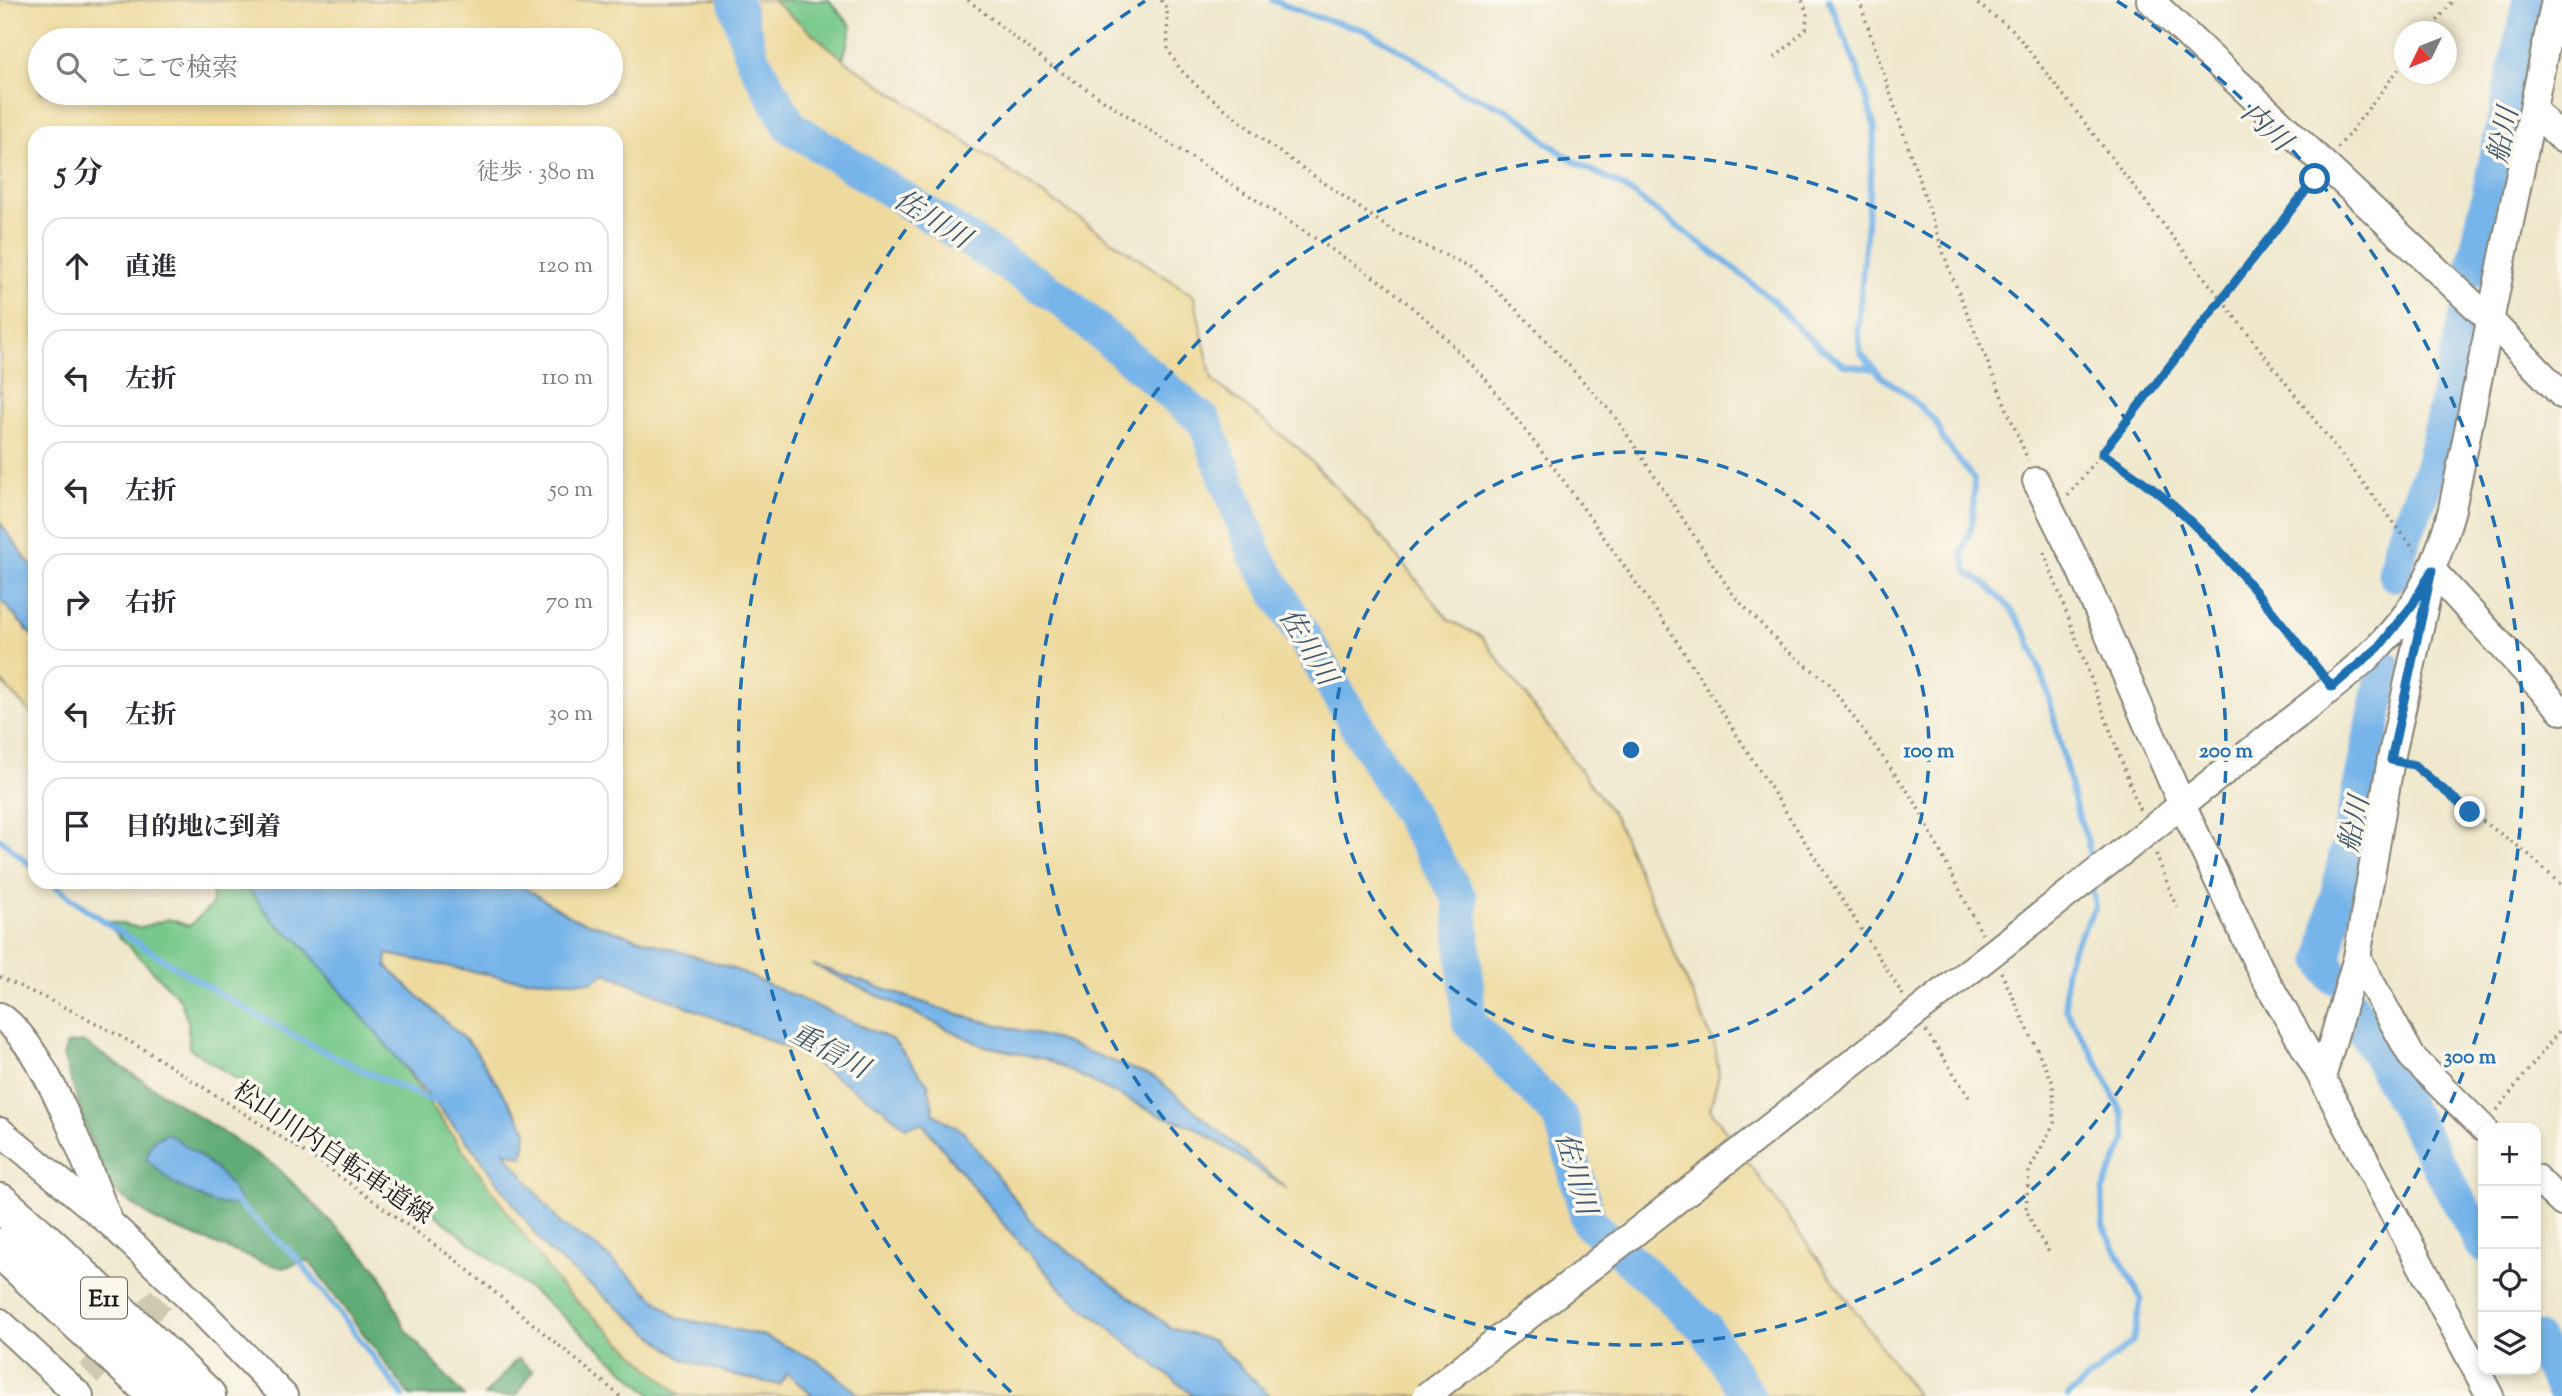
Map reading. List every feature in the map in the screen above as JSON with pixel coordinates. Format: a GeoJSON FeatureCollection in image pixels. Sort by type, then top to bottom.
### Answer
{"type":"FeatureCollection","features":[{"type":"Feature","properties":{"kind":"highway","name":"E11"},"geometry":{"type":"LineString","coordinates":[[0,1203],[206,1396]]}},
{"type":"Feature","properties":{"kind":"highway","name":"E11"},"geometry":{"type":"LineString","coordinates":[[0,1248],[159,1396]]}},
{"type":"Feature","properties":{"kind":"street"},"geometry":{"type":"LineString","coordinates":[[2150,0],[2320,171],[2491,321],[2562,395]]}},
{"type":"Feature","properties":{"kind":"street"},"geometry":{"type":"LineString","coordinates":[[1426,1396],[2163,813],[2332,687],[2379,647],[2413,604],[2444,542],[2555,0]]}},
{"type":"Feature","properties":{"kind":"street"},"geometry":{"type":"LineString","coordinates":[[2533,109],[2562,139]]}},
{"type":"Feature","properties":{"kind":"street"},"geometry":{"type":"LineString","coordinates":[[2036,481],[2080,569],[2163,813],[2261,971],[2322,1078],[2490,1396]]}},
{"type":"Feature","properties":{"kind":"street"},"geometry":{"type":"LineString","coordinates":[[2432,570],[2562,711]]}},
{"type":"Feature","properties":{"kind":"street"},"geometry":{"type":"LineString","coordinates":[[2322,1078],[2357,957],[2391,760],[2432,570]]}},
{"type":"Feature","properties":{"kind":"street"},"geometry":{"type":"LineString","coordinates":[[2357,957],[2412,1057],[2478,1123]]}},
{"type":"Feature","properties":{"kind":"street"},"geometry":{"type":"LineString","coordinates":[[0,1017],[11,1024],[31,1050],[64,1110],[110,1223]]}},
{"type":"Feature","properties":{"kind":"street"},"geometry":{"type":"LineString","coordinates":[[0,1131],[110,1223],[171,1289],[284,1396]]}},
{"type":"Feature","properties":{"kind":"street"},"geometry":{"type":"LineString","coordinates":[[2541,1183],[2562,1203]]}},
{"type":"Feature","properties":{"kind":"street"},"geometry":{"type":"LineString","coordinates":[[0,1322],[77,1389]]}},
{"type":"Feature","properties":{"kind":"path"},"geometry":{"type":"LineString","coordinates":[[968,0],[1047,63],[1386,285],[1434,326],[1488,382],[1561,477],[1671,632],[1903,995]]}},
{"type":"Feature","properties":{"kind":"path"},"geometry":{"type":"LineString","coordinates":[[1161,0],[1167,9],[1168,50],[1180,69],[1198,87],[1271,146],[1393,231],[1473,268],[1526,319],[1614,415],[1734,596],[1785,649],[1828,682],[1914,800],[1988,946]]}},
{"type":"Feature","properties":{"kind":"path"},"geometry":{"type":"LineString","coordinates":[[1775,58],[1806,29],[1807,13],[1802,0]]}},
{"type":"Feature","properties":{"kind":"path"},"geometry":{"type":"LineString","coordinates":[[1859,0],[1949,269],[2036,481]]}},
{"type":"Feature","properties":{"kind":"path"},"geometry":{"type":"LineString","coordinates":[[1972,0],[2013,30],[2411,546]]}},
{"type":"Feature","properties":{"kind":"path"},"geometry":{"type":"LineString","coordinates":[[2438,21],[2454,0]]}},
{"type":"Feature","properties":{"kind":"path"},"geometry":{"type":"LineString","coordinates":[[2053,514],[2394,75]]}},
{"type":"Feature","properties":{"kind":"path"},"geometry":{"type":"LineString","coordinates":[[2102,453],[2165,499],[2215,546],[2263,599],[2332,687]]}},
{"type":"Feature","properties":{"kind":"path"},"geometry":{"type":"LineString","coordinates":[[2042,543],[2048,567],[2163,813]]}},
{"type":"Feature","properties":{"kind":"path"},"geometry":{"type":"LineString","coordinates":[[2391,760],[2414,765],[2470,812],[2526,852],[2562,886]]}},
{"type":"Feature","properties":{"kind":"path"},"geometry":{"type":"LineString","coordinates":[[2152,842],[2177,908]]}},
{"type":"Feature","properties":{"kind":"path"},"geometry":{"type":"LineString","coordinates":[[2000,970],[2053,1083],[2054,1123],[2029,1171],[2026,1209],[2049,1252]]}},
{"type":"Feature","properties":{"kind":"path","name":"松山川内自転車道線"},"geometry":{"type":"LineString","coordinates":[[0,977],[83,1016],[145,1050],[320,1162],[457,1261],[621,1396]]}},
{"type":"Feature","properties":{"kind":"path"},"geometry":{"type":"LineString","coordinates":[[2487,1123],[2562,1027]]}},
{"type":"Feature","properties":{"kind":"path"},"geometry":{"type":"LineString","coordinates":[[1925,1029],[1969,1097]]}},
{"type":"Feature","properties":{"kind":"green space"},"geometry":{"type":"Polygon","coordinates":[[[772,0],[829,0],[852,27],[843,59],[772,0]]]}},
{"type":"Feature","properties":{"kind":"green space"},"geometry":{"type":"Polygon","coordinates":[[[212,889],[240,889],[285,900],[561,1287],[681,1396],[653,1396],[556,1310],[396,1184],[189,1048],[188,1022],[180,999],[103,920],[139,928],[169,919],[189,926],[212,905],[212,889]]]}},
{"type":"Feature","properties":{"kind":"green space"},"geometry":{"type":"Polygon","coordinates":[[[83,1042],[278,1168],[379,1271],[405,1329],[464,1396],[410,1396],[308,1260],[283,1268],[262,1262],[158,1222],[105,1185],[63,1056],[67,1044],[83,1042]]]}},
{"type":"Feature","properties":{"kind":"green space"},"geometry":{"type":"Polygon","coordinates":[[[518,1358],[533,1371],[516,1396],[484,1396],[518,1358]]]}},
{"type":"Feature","properties":{"kind":"sand"},"geometry":{"type":"Polygon","coordinates":[[[0,0],[772,0],[843,59],[1194,296],[1212,380],[1302,451],[1372,526],[1449,620],[1482,637],[1615,817],[1715,1046],[1719,1074],[1710,1109],[1917,1396],[681,1396],[561,1287],[285,900],[242,889],[623,889],[623,126],[28,126],[28,710],[0,680],[0,0]]]}},
{"type":"Feature","properties":{"kind":"water"},"geometry":{"type":"Polygon","coordinates":[[[0,523],[28,561],[28,631],[0,599],[0,523]]]}},
{"type":"Feature","properties":{"kind":"water","name":"重信川"},"geometry":{"type":"Polygon","coordinates":[[[248,889],[526,889],[573,918],[729,967],[893,1040],[928,1084],[934,1114],[964,1132],[1036,1227],[1171,1328],[1214,1341],[1270,1396],[1194,1396],[1065,1293],[1004,1225],[922,1123],[906,1127],[881,1107],[797,1052],[606,973],[592,982],[505,978],[387,954],[386,966],[473,1047],[527,1130],[523,1157],[504,1151],[560,1223],[597,1247],[677,1318],[762,1335],[818,1361],[861,1396],[813,1396],[787,1373],[780,1385],[735,1376],[682,1359],[547,1250],[476,1152],[299,941],[274,922],[248,889]]]}},
{"type":"Feature","properties":{"kind":"water"},"geometry":{"type":"Polygon","coordinates":[[[811,964],[960,1015],[1058,1040],[1156,1078],[1287,1189],[1195,1127],[1159,1115],[1048,1060],[981,1045],[811,964]]]}},
{"type":"Feature","properties":{"kind":"water"},"geometry":{"type":"Polygon","coordinates":[[[167,1133],[221,1175],[237,1195],[241,1206],[212,1203],[173,1183],[146,1159],[152,1141],[167,1133]]]}},
{"type":"Feature","properties":{"kind":"waterway","name":"佐川川"},"geometry":{"type":"LineString","coordinates":[[735,0],[752,58],[791,127],[1057,296],[1205,422],[1256,556],[1460,899],[1469,1022],[1561,1118],[1589,1223],[1705,1328],[1748,1396]]}},
{"type":"Feature","properties":{"kind":"waterway"},"geometry":{"type":"LineString","coordinates":[[1272,0],[1306,14],[1365,30],[1414,58],[1460,91],[1504,108],[1529,124],[1545,141],[1572,160],[1622,186],[1731,266],[1772,300],[1822,349],[1845,365],[1875,369]]}},
{"type":"Feature","properties":{"kind":"waterway"},"geometry":{"type":"LineString","coordinates":[[1829,0],[1858,70],[1875,128],[1858,327],[1860,352],[1881,376],[1905,393],[1935,421],[1944,441],[1974,479],[1973,521],[1962,555],[1968,573],[1987,585],[2010,608],[2027,635],[2046,686],[2076,808],[2088,842],[2091,866]]}},
{"type":"Feature","properties":{"kind":"waterway","name":"船川"},"geometry":{"type":"LineString","coordinates":[[2473,270],[2530,0]]}},
{"type":"Feature","properties":{"kind":"waterway","name":"船川"},"geometry":{"type":"LineString","coordinates":[[2395,574],[2401,545],[2433,463],[2465,320]]}},
{"type":"Feature","properties":{"kind":"waterway","name":"船川"},"geometry":{"type":"LineString","coordinates":[[2334,977],[2324,960],[2385,668]]}},
{"type":"Feature","properties":{"kind":"waterway"},"geometry":{"type":"LineString","coordinates":[[0,839],[28,863]]}},
{"type":"Feature","properties":{"kind":"waterway"},"geometry":{"type":"LineString","coordinates":[[2068,1396],[2133,1341],[2141,1299],[2103,1226],[2102,1192],[2126,1139],[2123,1116],[2100,1067],[2066,1010],[2065,971],[2071,952],[2095,908],[2092,884]]}},
{"type":"Feature","properties":{"kind":"waterway"},"geometry":{"type":"LineString","coordinates":[[60,889],[125,935],[268,1021],[368,1073],[437,1102]]}},
{"type":"Feature","properties":{"kind":"waterway","name":"船川"},"geometry":{"type":"LineString","coordinates":[[2349,1002],[2478,1236]]}},
{"type":"Feature","properties":{"kind":"waterway"},"geometry":{"type":"LineString","coordinates":[[236,1202],[298,1259],[403,1396]]}},
{"type":"Feature","properties":{"kind":"waterway","name":"船川"},"geometry":{"type":"LineString","coordinates":[[2541,1349],[2562,1387]]}},
{"type":"Feature","properties":{"kind":"tunnel"},"geometry":{"type":"LineString","coordinates":[[89,1374],[166,1293]]}},
{"type":"Feature","properties":{"kind":"route"},"geometry":{"type":"LineString","coordinates":[[2315,179],[2102,453],[2165,499],[2215,546],[2263,599],[2332,687],[2379,647],[2413,604],[2432,570],[2391,760],[2414,765],[2470,812]]}},
{"type":"Feature","properties":{"kind":"water label","name":"内川"},"geometry":{"type":"Point","coordinates":[2267,126]}}]}
